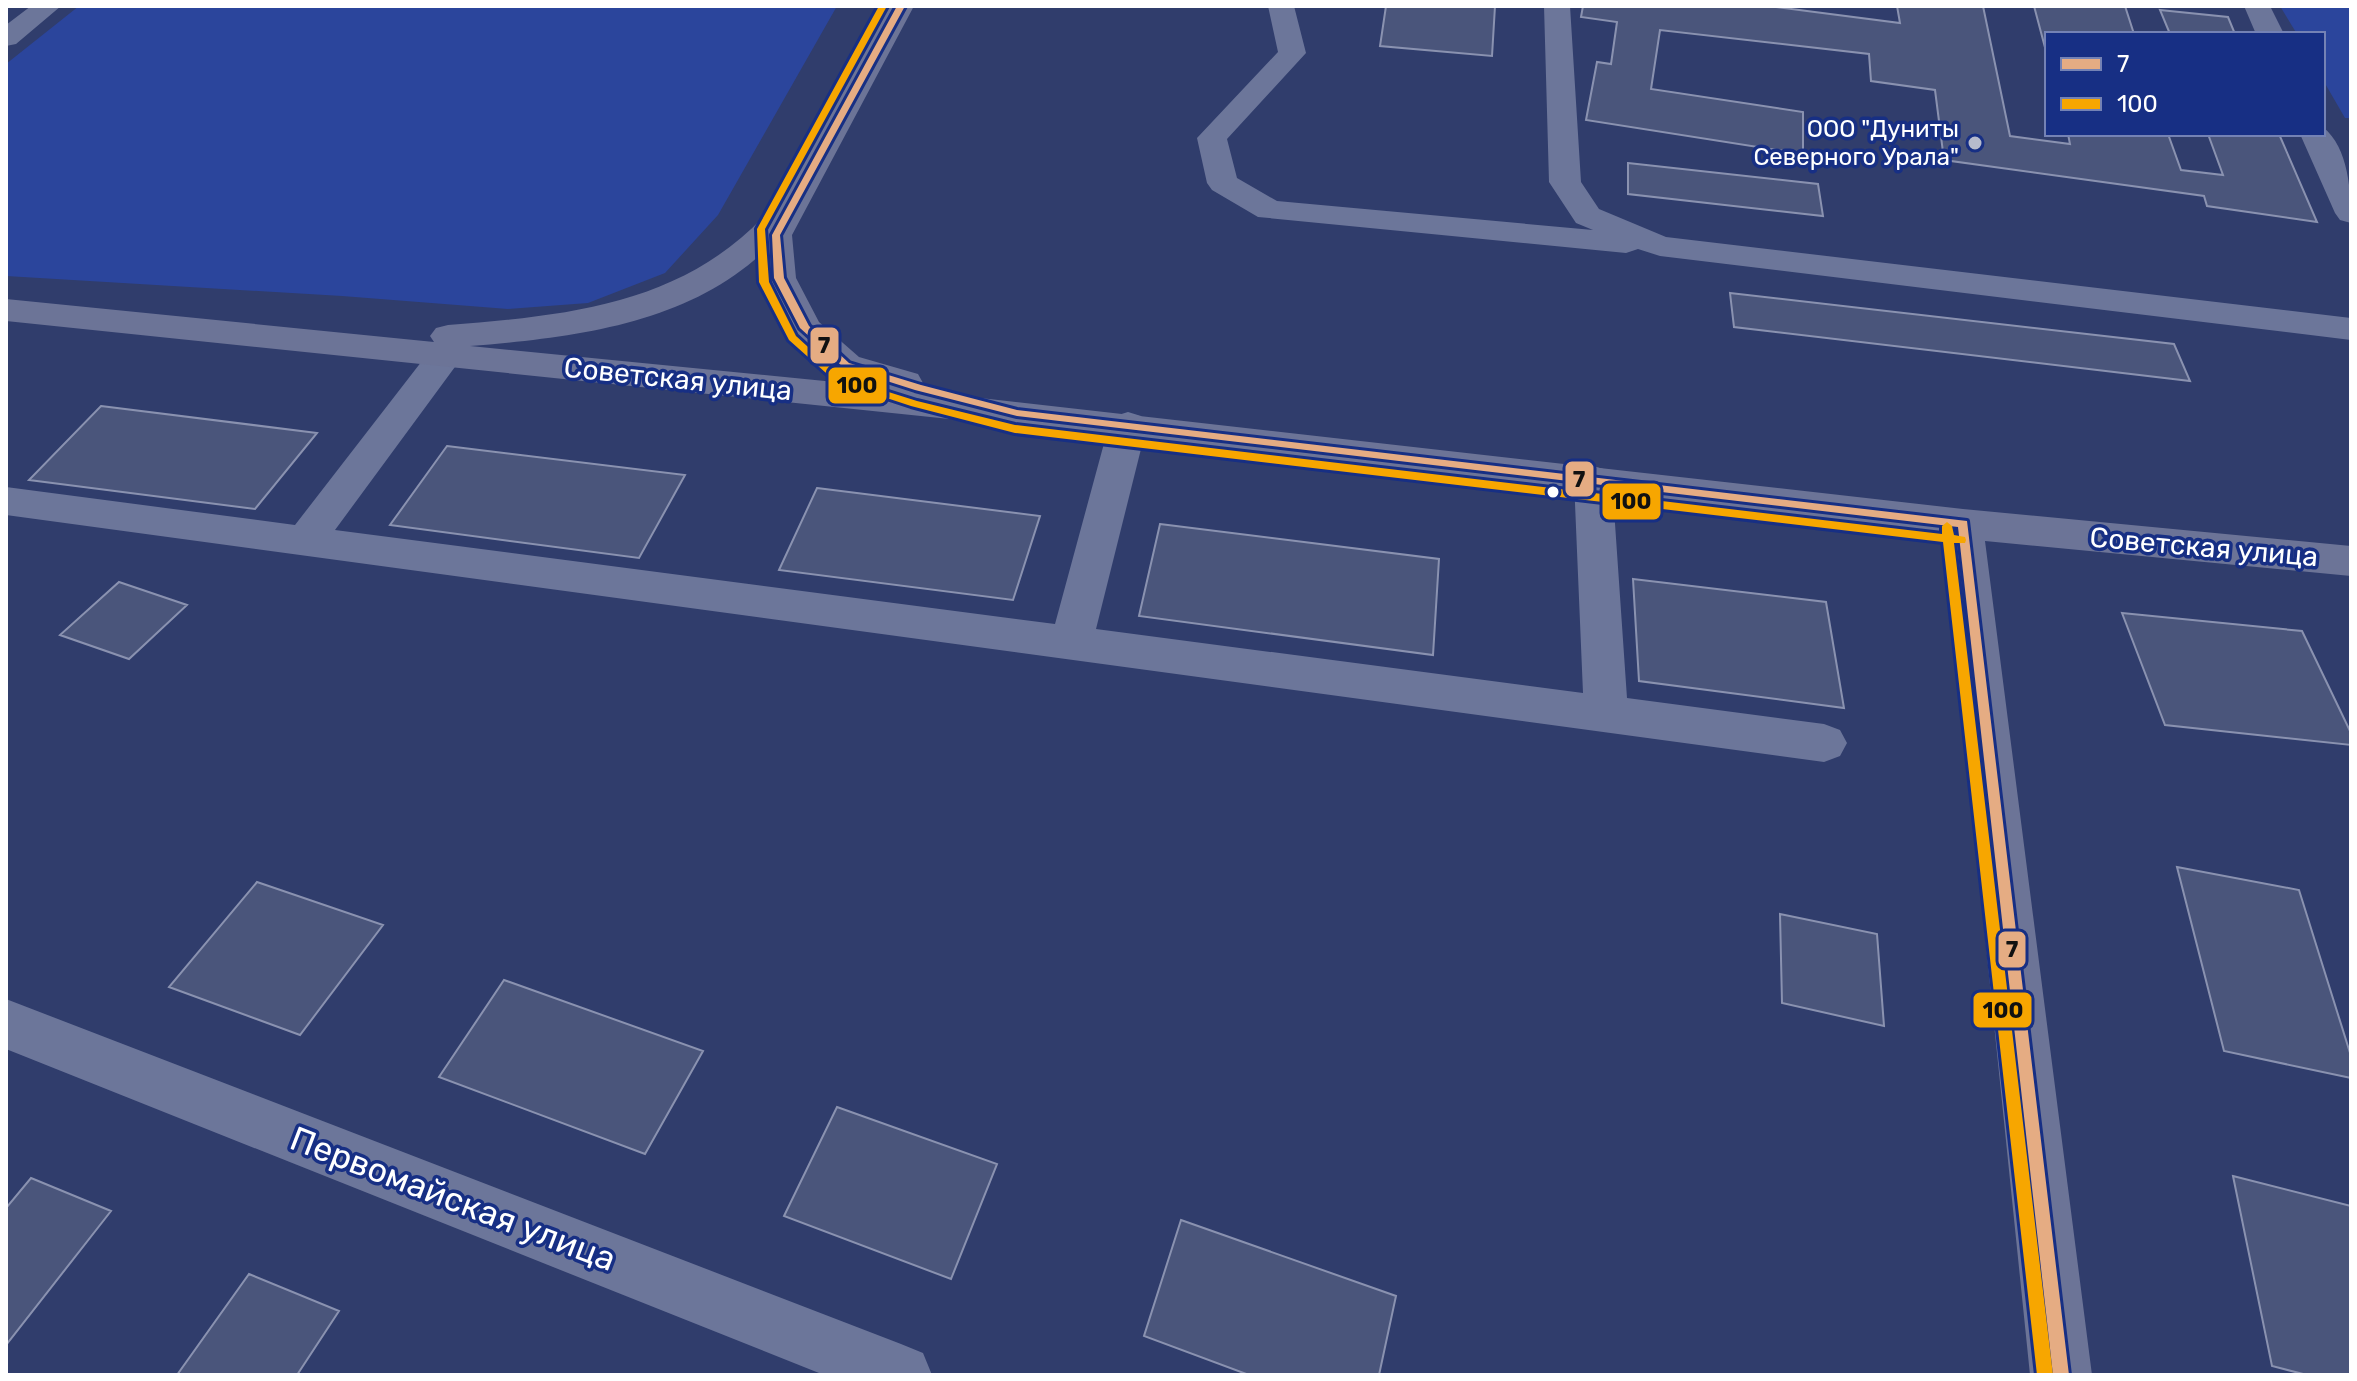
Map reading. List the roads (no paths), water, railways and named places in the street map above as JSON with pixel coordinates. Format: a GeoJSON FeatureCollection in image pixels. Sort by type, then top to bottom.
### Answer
{"type":"FeatureCollection","features":[{"type":"Feature","properties":{"kind":"main road"},"geometry":{"type":"LineString","coordinates":[[901,6],[776,235],[779,278],[805,328],[846,365],[919,388],[1017,413]]}},
{"type":"Feature","properties":{"kind":"main road"},"geometry":{"type":"LineString","coordinates":[[321,344],[496,332],[595,321],[674,293],[720,271],[768,230],[799,194]]}},
{"type":"Feature","properties":{"kind":"main road","name":"Советская улица"},"geometry":{"type":"LineString","coordinates":[[6,310],[1017,413],[1963,524],[2351,561]]}},
{"type":"Feature","properties":{"kind":"main road"},"geometry":{"type":"LineString","coordinates":[[1963,524],[2061,1375]]}},
{"type":"Feature","properties":{"kind":"street"},"geometry":{"type":"LineString","coordinates":[[6,38],[48,6]]}},
{"type":"Feature","properties":{"kind":"street"},"geometry":{"type":"LineString","coordinates":[[1281,6],[1292,53],[1212,138],[1223,183],[1269,210],[1660,246],[2351,329]]}},
{"type":"Feature","properties":{"kind":"street"},"geometry":{"type":"LineString","coordinates":[[1557,6],[1565,182],[1587,216],[1660,246]]}},
{"type":"Feature","properties":{"kind":"street"},"geometry":{"type":"LineString","coordinates":[[2257,6],[2269,32]]}},
{"type":"Feature","properties":{"kind":"street"},"geometry":{"type":"LineString","coordinates":[[2316,136],[2351,213]]}},
{"type":"Feature","properties":{"kind":"street"},"geometry":{"type":"LineString","coordinates":[[305,541],[445,356]]}},
{"type":"Feature","properties":{"kind":"street"},"geometry":{"type":"LineString","coordinates":[[1071,643],[1128,425]]}},
{"type":"Feature","properties":{"kind":"street"},"geometry":{"type":"LineString","coordinates":[[1593,480],[1606,714]]}},
{"type":"Feature","properties":{"kind":"street"},"geometry":{"type":"LineString","coordinates":[[6,501],[1824,743]]}},
{"type":"Feature","properties":{"kind":"street","name":"Первомайская улица"},"geometry":{"type":"LineString","coordinates":[[6,1024],[901,1375]]}},
{"type":"Feature","properties":{"kind":"place","name":"ООО \"Дуниты Северного Урала\""},"geometry":{"type":"Point","coordinates":[1975,143]}}]}
